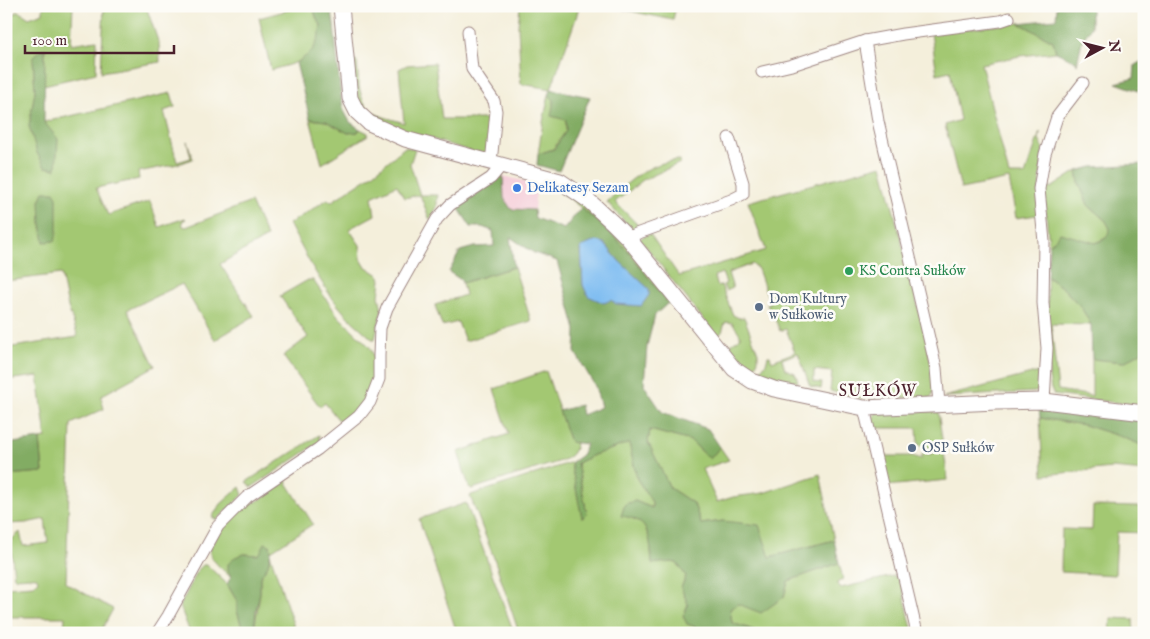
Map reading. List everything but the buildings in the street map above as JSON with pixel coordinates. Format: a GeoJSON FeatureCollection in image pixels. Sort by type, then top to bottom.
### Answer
{"type":"FeatureCollection","features":[{"type":"Feature","properties":{"kind":"street"},"geometry":{"type":"LineString","coordinates":[[341,6],[350,98],[357,112],[369,124],[405,139],[560,181],[588,200],[613,222],[734,369],[752,381],[774,389],[864,408],[1012,401],[1044,402],[1144,413]]}},
{"type":"Feature","properties":{"kind":"street"},"geometry":{"type":"LineString","coordinates":[[762,72],[792,65],[865,41],[902,34],[1000,21],[1009,18]]}},
{"type":"Feature","properties":{"kind":"street"},"geometry":{"type":"LineString","coordinates":[[157,633],[218,526],[247,497],[318,449],[359,416],[370,402],[379,379],[380,328],[387,308],[436,219],[450,205],[491,178],[496,163],[492,153],[496,111],[494,101],[472,69],[468,30]]}},
{"type":"Feature","properties":{"kind":"street"},"geometry":{"type":"LineString","coordinates":[[865,41],[878,121],[936,368],[939,404]]}},
{"type":"Feature","properties":{"kind":"street"},"geometry":{"type":"LineString","coordinates":[[1044,402],[1047,348],[1043,303],[1044,242],[1038,189],[1045,154],[1057,117],[1083,83]]}},
{"type":"Feature","properties":{"kind":"street"},"geometry":{"type":"LineString","coordinates":[[628,238],[743,194],[743,183],[729,138]]}},
{"type":"Feature","properties":{"kind":"street"},"geometry":{"type":"LineString","coordinates":[[864,408],[917,633]]}},
{"type":"Feature","properties":{"kind":"shaded area"},"geometry":{"type":"Polygon","coordinates":[[[503,176],[537,184],[534,210],[511,210],[504,198],[503,176]]]}},
{"type":"Feature","properties":{"kind":"green space"},"geometry":{"type":"Polygon","coordinates":[[[43,6],[73,6],[71,44],[97,40],[96,73],[44,85],[45,49],[33,57],[35,91],[29,126],[45,167],[56,169],[44,122],[171,93],[175,107],[164,111],[177,162],[191,158],[187,141],[193,159],[138,172],[139,179],[96,188],[108,215],[150,201],[159,227],[185,218],[182,221],[183,226],[186,227],[251,202],[267,237],[220,264],[254,316],[215,340],[182,284],[127,310],[155,366],[101,397],[104,409],[71,424],[66,583],[113,609],[100,633],[68,633],[64,631],[65,617],[6,617],[6,587],[33,585],[38,581],[37,577],[14,577],[12,539],[20,532],[23,546],[48,543],[45,519],[26,523],[6,524],[6,475],[43,472],[40,439],[46,438],[38,376],[6,380],[6,348],[77,337],[61,274],[6,281],[6,245],[10,245],[10,203],[6,203],[6,12],[17,13],[17,10],[29,18],[43,13],[43,6]]]}},
{"type":"Feature","properties":{"kind":"green space"},"geometry":{"type":"Polygon","coordinates":[[[104,6],[146,6],[159,44],[160,62],[101,72],[104,6]]]}},
{"type":"Feature","properties":{"kind":"green space"},"geometry":{"type":"Polygon","coordinates":[[[303,6],[313,6],[316,17],[321,25],[316,45],[311,52],[299,61],[271,70],[259,18],[303,6]]]}},
{"type":"Feature","properties":{"kind":"green space"},"geometry":{"type":"Polygon","coordinates":[[[313,6],[331,6],[343,109],[350,122],[360,129],[358,132],[348,133],[326,121],[310,119],[296,63],[311,52],[318,38],[321,25],[316,17],[313,6]]]}},
{"type":"Feature","properties":{"kind":"green space"},"geometry":{"type":"Polygon","coordinates":[[[520,6],[579,6],[551,89],[521,84],[518,26],[520,6]]]}},
{"type":"Feature","properties":{"kind":"green space"},"geometry":{"type":"Polygon","coordinates":[[[616,6],[676,6],[673,20],[616,8],[616,6]]]}},
{"type":"Feature","properties":{"kind":"green space"},"geometry":{"type":"Polygon","coordinates":[[[1057,6],[1091,6],[1091,27],[1082,41],[1077,64],[1076,61],[1056,52],[1053,41],[1019,23],[1056,19],[1057,6]]]}},
{"type":"Feature","properties":{"kind":"green space"},"geometry":{"type":"Polygon","coordinates":[[[1019,23],[1053,41],[1056,52],[1020,56],[981,64],[1009,175],[1025,175],[1040,132],[1039,140],[1043,148],[1037,215],[1016,218],[1009,179],[961,189],[945,125],[960,120],[950,71],[937,74],[931,33],[1019,23]]]}},
{"type":"Feature","properties":{"kind":"green space"},"geometry":{"type":"Polygon","coordinates":[[[45,49],[44,122],[58,139],[56,169],[45,167],[37,153],[29,126],[35,91],[33,57],[45,49]]]}},
{"type":"Feature","properties":{"kind":"green space"},"geometry":{"type":"Polygon","coordinates":[[[350,56],[357,62],[360,90],[368,108],[374,113],[404,123],[399,69],[407,65],[435,63],[442,119],[492,119],[489,152],[483,155],[381,123],[366,115],[358,103],[350,56]]]}},
{"type":"Feature","properties":{"kind":"green space"},"geometry":{"type":"Polygon","coordinates":[[[1144,60],[1144,93],[1116,83],[1134,78],[1135,65],[1144,60]]]}},
{"type":"Feature","properties":{"kind":"green space"},"geometry":{"type":"Polygon","coordinates":[[[551,89],[590,97],[559,171],[537,165],[538,154],[554,149],[566,131],[566,120],[551,116],[554,100],[549,95],[551,89]]]}},
{"type":"Feature","properties":{"kind":"green space"},"geometry":{"type":"Polygon","coordinates":[[[549,95],[554,99],[566,120],[566,131],[553,149],[538,154],[543,122],[549,95]]]}},
{"type":"Feature","properties":{"kind":"green space"},"geometry":{"type":"Polygon","coordinates":[[[310,119],[326,121],[348,133],[358,132],[360,129],[368,133],[368,135],[322,164],[310,119]]]}},
{"type":"Feature","properties":{"kind":"green space"},"geometry":{"type":"Polygon","coordinates":[[[405,147],[415,149],[410,164],[420,195],[404,198],[397,185],[372,197],[375,215],[349,229],[360,245],[361,259],[365,266],[380,276],[381,280],[379,296],[382,309],[375,339],[372,339],[348,317],[331,296],[289,224],[328,199],[331,202],[373,174],[405,147]]]}},
{"type":"Feature","properties":{"kind":"green space"},"geometry":{"type":"Polygon","coordinates":[[[680,160],[680,163],[643,180],[615,202],[641,228],[633,231],[607,202],[639,174],[658,165],[680,160]]]}},
{"type":"Feature","properties":{"kind":"green space"},"geometry":{"type":"Polygon","coordinates":[[[1144,164],[1144,347],[1141,352],[1124,362],[1092,359],[1091,325],[1081,307],[1063,288],[1047,277],[1049,246],[1060,233],[1096,243],[1106,238],[1110,229],[1106,221],[1088,205],[1079,183],[1077,171],[1092,167],[1144,164]]]}},
{"type":"Feature","properties":{"kind":"green space"},"geometry":{"type":"Polygon","coordinates":[[[882,165],[926,338],[935,386],[931,398],[858,398],[830,391],[832,372],[814,370],[814,382],[822,383],[821,389],[810,386],[798,353],[782,359],[785,369],[795,373],[797,382],[760,371],[766,363],[768,356],[770,356],[772,361],[795,352],[786,329],[780,331],[775,319],[773,319],[767,304],[770,303],[758,269],[752,264],[728,273],[733,288],[726,291],[723,285],[726,283],[722,273],[714,276],[718,286],[721,285],[733,315],[739,318],[744,317],[758,353],[758,360],[754,368],[727,348],[740,338],[732,323],[725,323],[722,332],[717,337],[640,239],[650,234],[679,276],[766,250],[748,202],[882,165]]]}},
{"type":"Feature","properties":{"kind":"green space"},"geometry":{"type":"Polygon","coordinates":[[[1077,171],[1079,183],[1088,205],[1106,221],[1111,229],[1106,238],[1096,243],[1060,234],[1049,246],[1043,178],[1051,188],[1077,171]]]}},
{"type":"Feature","properties":{"kind":"green space"},"geometry":{"type":"Polygon","coordinates":[[[503,176],[504,198],[511,209],[534,210],[535,218],[564,229],[581,208],[608,230],[628,251],[668,303],[655,315],[647,346],[644,385],[662,412],[708,429],[720,447],[710,459],[691,441],[650,430],[648,442],[670,488],[694,504],[701,524],[723,521],[759,525],[770,557],[834,540],[839,563],[788,581],[784,597],[761,613],[738,604],[730,609],[732,623],[754,630],[755,633],[700,633],[696,627],[687,624],[683,616],[688,604],[681,588],[686,576],[677,563],[652,564],[651,546],[647,532],[638,521],[621,516],[625,504],[635,501],[652,508],[652,502],[637,479],[629,443],[577,463],[587,514],[582,518],[571,465],[572,462],[582,455],[586,444],[570,442],[559,411],[580,405],[582,415],[601,407],[595,386],[575,352],[576,330],[557,261],[534,253],[510,237],[514,267],[462,283],[461,280],[449,272],[460,251],[474,247],[494,246],[493,231],[482,227],[471,227],[457,206],[503,176]],[[596,241],[581,247],[583,285],[619,261],[604,243],[596,241]]]}},
{"type":"Feature","properties":{"kind":"green space"},"geometry":{"type":"Polygon","coordinates":[[[543,184],[558,188],[574,196],[616,232],[670,300],[670,305],[628,251],[608,230],[569,198],[557,191],[542,186],[543,184]]]}},
{"type":"Feature","properties":{"kind":"green space"},"geometry":{"type":"Polygon","coordinates":[[[44,192],[54,192],[57,197],[57,232],[55,241],[44,242],[40,201],[44,192]]]}},
{"type":"Feature","properties":{"kind":"green space"},"geometry":{"type":"Polygon","coordinates":[[[420,195],[438,195],[437,207],[430,220],[420,195]]]}},
{"type":"Feature","properties":{"kind":"green space"},"geometry":{"type":"Polygon","coordinates":[[[514,267],[531,321],[465,341],[458,322],[442,326],[435,305],[465,295],[462,283],[514,267]]]}},
{"type":"Feature","properties":{"kind":"green space"},"geometry":{"type":"Polygon","coordinates":[[[1047,277],[1063,288],[1081,307],[1091,325],[1051,324],[1058,390],[1092,396],[1092,359],[1124,362],[1141,352],[1144,347],[1144,406],[1054,395],[1049,378],[1047,277]]]}},
{"type":"Feature","properties":{"kind":"green space"},"geometry":{"type":"Polygon","coordinates":[[[308,280],[313,280],[338,316],[369,346],[373,354],[375,363],[374,373],[369,393],[358,411],[351,418],[341,423],[325,403],[320,407],[283,356],[308,337],[280,296],[308,280]]]}},
{"type":"Feature","properties":{"kind":"green space"},"geometry":{"type":"Polygon","coordinates":[[[546,371],[570,442],[576,443],[573,452],[561,461],[472,489],[469,487],[458,452],[509,434],[494,389],[546,371]]]}},
{"type":"Feature","properties":{"kind":"green space"},"geometry":{"type":"Polygon","coordinates":[[[1039,372],[1038,391],[1035,392],[944,397],[1039,372]]]}},
{"type":"Feature","properties":{"kind":"green space"},"geometry":{"type":"Polygon","coordinates":[[[1055,407],[1144,421],[1144,446],[1084,425],[1040,418],[1039,408],[1055,407]]]}},
{"type":"Feature","properties":{"kind":"green space"},"geometry":{"type":"Polygon","coordinates":[[[938,411],[948,480],[886,486],[879,456],[912,456],[922,459],[922,454],[933,454],[933,448],[923,447],[918,444],[917,428],[875,428],[876,444],[870,421],[876,413],[938,411]]]}},
{"type":"Feature","properties":{"kind":"green space"},"geometry":{"type":"Polygon","coordinates":[[[1040,418],[1084,425],[1144,446],[1144,471],[1112,468],[1043,475],[1040,418]]]}},
{"type":"Feature","properties":{"kind":"green space"},"geometry":{"type":"Polygon","coordinates":[[[650,430],[691,441],[710,459],[720,447],[729,460],[702,469],[717,502],[733,497],[763,493],[820,474],[834,540],[770,557],[723,521],[701,524],[694,504],[670,488],[648,442],[650,430]]]}},
{"type":"Feature","properties":{"kind":"green space"},"geometry":{"type":"Polygon","coordinates":[[[319,435],[320,442],[252,487],[246,482],[319,435]]]}},
{"type":"Feature","properties":{"kind":"green space"},"geometry":{"type":"Polygon","coordinates":[[[40,439],[43,472],[6,475],[6,444],[40,439]]]}},
{"type":"Feature","properties":{"kind":"green space"},"geometry":{"type":"Polygon","coordinates":[[[629,443],[637,479],[652,502],[652,508],[635,501],[630,517],[643,524],[650,539],[652,563],[677,563],[686,576],[681,588],[688,604],[687,624],[696,627],[700,633],[519,633],[494,558],[470,496],[572,462],[571,465],[583,518],[587,514],[577,463],[629,443]]]}},
{"type":"Feature","properties":{"kind":"green space"},"geometry":{"type":"Polygon","coordinates":[[[284,478],[313,524],[271,551],[270,545],[258,555],[244,554],[228,571],[231,577],[219,567],[210,554],[213,543],[222,528],[243,505],[248,505],[266,496],[279,487],[281,480],[284,478]]]}},
{"type":"Feature","properties":{"kind":"green space"},"geometry":{"type":"Polygon","coordinates":[[[240,487],[243,495],[217,520],[212,517],[221,504],[240,487]]]}},
{"type":"Feature","properties":{"kind":"green space"},"geometry":{"type":"Polygon","coordinates":[[[466,503],[514,633],[457,633],[419,519],[466,503]]]}},
{"type":"Feature","properties":{"kind":"green space"},"geometry":{"type":"Polygon","coordinates":[[[1093,506],[1144,507],[1144,533],[1117,532],[1115,575],[1061,572],[1062,529],[1092,530],[1093,506]]]}},
{"type":"Feature","properties":{"kind":"green space"},"geometry":{"type":"Polygon","coordinates":[[[265,543],[270,545],[271,551],[268,565],[260,577],[260,593],[254,633],[244,633],[237,611],[237,601],[227,584],[231,577],[228,571],[228,564],[235,557],[244,554],[258,555],[265,543]]]}},
{"type":"Feature","properties":{"kind":"green space"},"geometry":{"type":"Polygon","coordinates":[[[270,554],[296,633],[258,633],[255,624],[260,593],[260,577],[268,565],[270,554]]]}},
{"type":"Feature","properties":{"kind":"green space"},"geometry":{"type":"Polygon","coordinates":[[[839,563],[843,579],[837,583],[841,588],[893,576],[900,577],[913,633],[755,633],[754,630],[732,623],[730,609],[738,604],[784,597],[788,581],[839,563]]]}},
{"type":"Feature","properties":{"kind":"green space"},"geometry":{"type":"Polygon","coordinates":[[[203,565],[207,565],[227,584],[237,601],[237,611],[244,633],[190,633],[180,606],[198,570],[203,565]]]}},
{"type":"Feature","properties":{"kind":"green space"},"geometry":{"type":"Polygon","coordinates":[[[1111,618],[1133,619],[1134,633],[1110,633],[1111,618]]]}},
{"type":"Feature","properties":{"kind":"water"},"geometry":{"type":"Polygon","coordinates":[[[596,241],[604,243],[619,261],[649,289],[649,295],[641,306],[616,304],[611,300],[604,303],[588,296],[583,285],[581,247],[596,241]]]}},
{"type":"Feature","properties":{"kind":"place","name":"Delikatesy Sezam"},"geometry":{"type":"Point","coordinates":[517,188]}},
{"type":"Feature","properties":{"kind":"place","name":"KS Contra Sułków"},"geometry":{"type":"Point","coordinates":[849,271]}},
{"type":"Feature","properties":{"kind":"place","name":"Dom Kultury w Sułkowie"},"geometry":{"type":"Point","coordinates":[759,307]}},
{"type":"Feature","properties":{"kind":"place","name":"OSP Sułków"},"geometry":{"type":"Point","coordinates":[912,448]}},
{"type":"Feature","properties":{"kind":"district","name":"SUŁKÓW"},"geometry":{"type":"Point","coordinates":[878,392]}}]}
